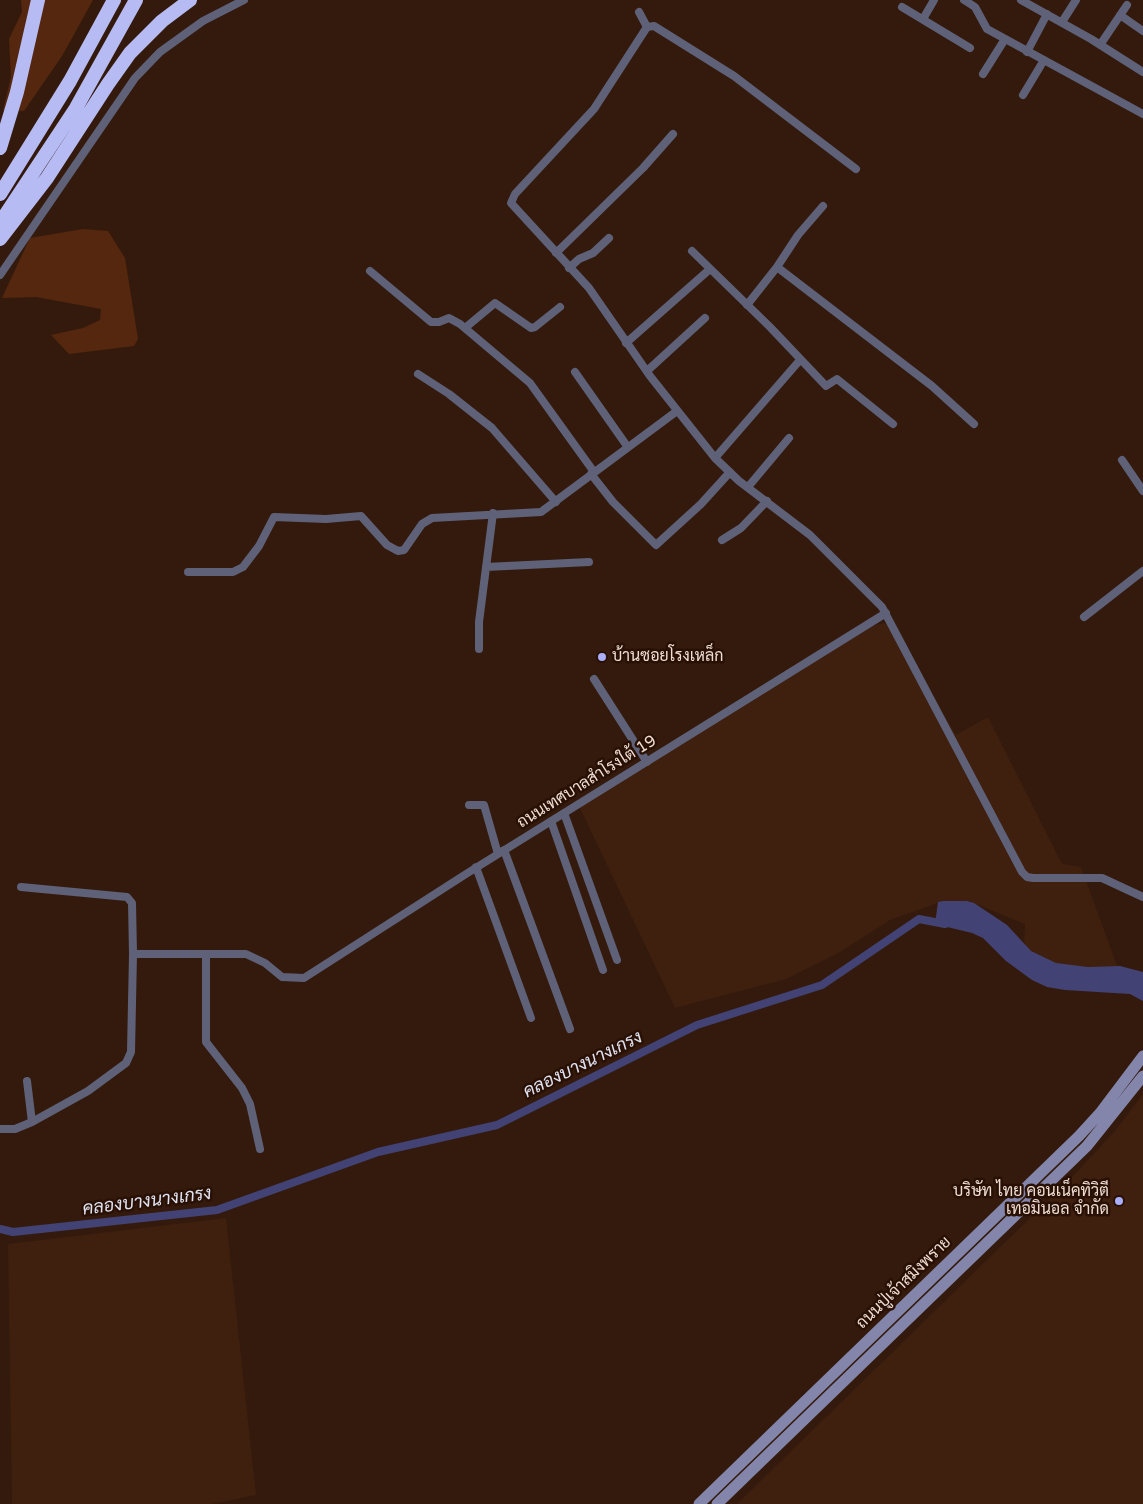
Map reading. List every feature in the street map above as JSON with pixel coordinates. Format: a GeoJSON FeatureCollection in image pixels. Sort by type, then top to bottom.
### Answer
{"type":"FeatureCollection","features":[{"type":"Feature","properties":{"kind":"highway"},"geometry":{"type":"LineString","coordinates":[[0,148],[17,92],[38,0]]}},
{"type":"Feature","properties":{"kind":"highway"},"geometry":{"type":"LineString","coordinates":[[0,194],[70,81],[114,0]]}},
{"type":"Feature","properties":{"kind":"highway"},"geometry":{"type":"LineString","coordinates":[[0,223],[76,108],[136,0]]}},
{"type":"Feature","properties":{"kind":"highway"},"geometry":{"type":"LineString","coordinates":[[0,239],[48,178],[130,53],[162,21],[190,0]]}},
{"type":"Feature","properties":{"kind":"main road","name":"ถนนปู่เจ้าสมิงพราย"},"geometry":{"type":"LineString","coordinates":[[700,1504],[1079,1136],[1106,1106],[1143,1056]]}},
{"type":"Feature","properties":{"kind":"main road","name":"ถนนปู่เจ้าสมิงพราย"},"geometry":{"type":"LineString","coordinates":[[717,1504],[1087,1146],[1143,1076]]}},
{"type":"Feature","properties":{"kind":"street"},"geometry":{"type":"LineString","coordinates":[[0,275],[135,78],[160,52],[203,21],[244,0]]}},
{"type":"Feature","properties":{"kind":"street"},"geometry":{"type":"LineString","coordinates":[[923,18],[934,0]]}},
{"type":"Feature","properties":{"kind":"street"},"geometry":{"type":"LineString","coordinates":[[964,0],[974,3],[987,29],[1143,114]]}},
{"type":"Feature","properties":{"kind":"street"},"geometry":{"type":"LineString","coordinates":[[1062,22],[1076,0]]}},
{"type":"Feature","properties":{"kind":"street"},"geometry":{"type":"LineString","coordinates":[[1024,1],[1143,72]]}},
{"type":"Feature","properties":{"kind":"street"},"geometry":{"type":"LineString","coordinates":[[1100,45],[1127,5]]}},
{"type":"Feature","properties":{"kind":"street"},"geometry":{"type":"LineString","coordinates":[[902,8],[923,18],[970,48]]}},
{"type":"Feature","properties":{"kind":"street"},"geometry":{"type":"LineString","coordinates":[[638,12],[647,26]]}},
{"type":"Feature","properties":{"kind":"street"},"geometry":{"type":"LineString","coordinates":[[1027,52],[1047,14]]}},
{"type":"Feature","properties":{"kind":"street"},"geometry":{"type":"LineString","coordinates":[[1120,15],[1143,31]]}},
{"type":"Feature","properties":{"kind":"street"},"geometry":{"type":"LineString","coordinates":[[647,26],[658,27],[734,76],[856,169]]}},
{"type":"Feature","properties":{"kind":"street"},"geometry":{"type":"LineString","coordinates":[[647,26],[594,109],[515,194],[511,203],[589,288],[626,343],[714,458],[810,535],[882,607],[1022,872],[1027,877],[1033,878],[1102,878],[1143,897]]}},
{"type":"Feature","properties":{"kind":"street"},"geometry":{"type":"LineString","coordinates":[[983,74],[1004,39]]}},
{"type":"Feature","properties":{"kind":"street"},"geometry":{"type":"LineString","coordinates":[[1023,96],[1044,60]]}},
{"type":"Feature","properties":{"kind":"street"},"geometry":{"type":"LineString","coordinates":[[556,253],[643,168],[673,134]]}},
{"type":"Feature","properties":{"kind":"street"},"geometry":{"type":"LineString","coordinates":[[747,305],[777,267],[798,235],[823,206]]}},
{"type":"Feature","properties":{"kind":"street"},"geometry":{"type":"LineString","coordinates":[[569,268],[579,259],[593,253],[609,238]]}},
{"type":"Feature","properties":{"kind":"street"},"geometry":{"type":"LineString","coordinates":[[692,251],[826,386],[837,379],[893,424]]}},
{"type":"Feature","properties":{"kind":"street"},"geometry":{"type":"LineString","coordinates":[[777,267],[932,386],[974,424]]}},
{"type":"Feature","properties":{"kind":"street"},"geometry":{"type":"LineString","coordinates":[[626,343],[710,270]]}},
{"type":"Feature","properties":{"kind":"street"},"geometry":{"type":"LineString","coordinates":[[370,271],[431,322],[439,322],[449,318],[465,328],[536,390],[613,502],[656,545],[701,504],[730,472]]}},
{"type":"Feature","properties":{"kind":"street"},"geometry":{"type":"LineString","coordinates":[[465,328],[496,303],[531,328],[535,327],[560,307]]}},
{"type":"Feature","properties":{"kind":"street"},"geometry":{"type":"LineString","coordinates":[[647,371],[705,318]]}},
{"type":"Feature","properties":{"kind":"street"},"geometry":{"type":"LineString","coordinates":[[714,458],[800,360]]}},
{"type":"Feature","properties":{"kind":"street"},"geometry":{"type":"LineString","coordinates":[[576,372],[627,446]]}},
{"type":"Feature","properties":{"kind":"street"},"geometry":{"type":"LineString","coordinates":[[418,374],[449,394],[492,428],[556,502]]}},
{"type":"Feature","properties":{"kind":"street"},"geometry":{"type":"LineString","coordinates":[[188,572],[233,572],[243,567],[260,546],[274,517],[326,519],[361,516],[387,545],[398,550],[404,550],[422,524],[432,518],[493,513],[541,512],[627,446],[677,411]]}},
{"type":"Feature","properties":{"kind":"street"},"geometry":{"type":"LineString","coordinates":[[748,487],[789,438]]}},
{"type":"Feature","properties":{"kind":"street"},"geometry":{"type":"LineString","coordinates":[[1122,460],[1143,492]]}},
{"type":"Feature","properties":{"kind":"street"},"geometry":{"type":"LineString","coordinates":[[722,540],[741,528],[767,501]]}},
{"type":"Feature","properties":{"kind":"street"},"geometry":{"type":"LineString","coordinates":[[479,648],[479,622],[493,513]]}},
{"type":"Feature","properties":{"kind":"street"},"geometry":{"type":"LineString","coordinates":[[486,567],[589,562]]}},
{"type":"Feature","properties":{"kind":"street"},"geometry":{"type":"LineString","coordinates":[[1084,617],[1143,571]]}},
{"type":"Feature","properties":{"kind":"street","name":"ถนนเทศบาลสำโรงใต้ 19"},"geometry":{"type":"LineString","coordinates":[[133,954],[246,954],[265,963],[282,977],[304,978],[501,852],[647,762],[882,607]]}},
{"type":"Feature","properties":{"kind":"street"},"geometry":{"type":"LineString","coordinates":[[594,679],[647,762]]}},
{"type":"Feature","properties":{"kind":"street"},"geometry":{"type":"LineString","coordinates":[[469,805],[484,805],[570,1029]]}},
{"type":"Feature","properties":{"kind":"street"},"geometry":{"type":"LineString","coordinates":[[564,813],[617,960]]}},
{"type":"Feature","properties":{"kind":"street"},"geometry":{"type":"LineString","coordinates":[[551,821],[603,970]]}},
{"type":"Feature","properties":{"kind":"street"},"geometry":{"type":"LineString","coordinates":[[476,868],[531,1018]]}},
{"type":"Feature","properties":{"kind":"street"},"geometry":{"type":"LineString","coordinates":[[0,1129],[15,1129],[32,1122],[88,1091],[117,1071],[130,1058],[133,954],[132,903],[128,897],[21,887]]}},
{"type":"Feature","properties":{"kind":"street"},"geometry":{"type":"LineString","coordinates":[[206,954],[206,1042],[242,1088],[250,1104],[260,1149]]}},
{"type":"Feature","properties":{"kind":"street"},"geometry":{"type":"LineString","coordinates":[[27,1081],[32,1122]]}},
{"type":"Feature","properties":{"kind":"shaded area"},"geometry":{"type":"Polygon","coordinates":[[[21,0],[93,0],[62,56],[24,111],[3,110],[11,77],[9,39],[22,12],[21,0]]]}},
{"type":"Feature","properties":{"kind":"shaded area"},"geometry":{"type":"Polygon","coordinates":[[[83,229],[108,231],[125,258],[138,339],[134,346],[69,354],[51,335],[83,328],[100,320],[101,309],[36,297],[2,298],[30,238],[83,229]]]}},
{"type":"Feature","properties":{"kind":"shaded area"},"geometry":{"type":"Polygon","coordinates":[[[884,623],[891,627],[956,735],[988,717],[1062,864],[1081,867],[1119,971],[1051,965],[1024,950],[1025,924],[969,901],[943,901],[890,920],[840,952],[786,979],[675,1008],[579,806],[872,626],[884,623]]]}},
{"type":"Feature","properties":{"kind":"shaded area"},"geometry":{"type":"Polygon","coordinates":[[[1143,1094],[1143,1504],[737,1504],[1075,1174],[1114,1132],[1143,1094]]]}},
{"type":"Feature","properties":{"kind":"shaded area"},"geometry":{"type":"Polygon","coordinates":[[[226,1218],[256,1495],[212,1504],[12,1504],[8,1244],[226,1218]]]}},
{"type":"Feature","properties":{"kind":"water"},"geometry":{"type":"Polygon","coordinates":[[[967,901],[974,903],[1007,925],[1031,951],[1056,963],[1088,967],[1120,966],[1143,972],[1143,1001],[1130,994],[1065,990],[1047,987],[1032,980],[1006,961],[983,938],[972,933],[935,924],[938,902],[967,901]]]}},
{"type":"Feature","properties":{"kind":"waterway","name":"คลองบางนางเกรง"},"geometry":{"type":"LineString","coordinates":[[0,1229],[13,1232],[217,1210],[378,1152],[497,1125],[697,1025],[822,985],[919,919],[945,924]]}},
{"type":"Feature","properties":{"kind":"place","name":"บ้านซอยโรงเหล็ก"},"geometry":{"type":"Point","coordinates":[602,657]}},
{"type":"Feature","properties":{"kind":"place","name":"บริษัท ไทย คอนเน็คทิวิตี เทอมินอล จำกัด"},"geometry":{"type":"Point","coordinates":[1119,1201]}}]}
